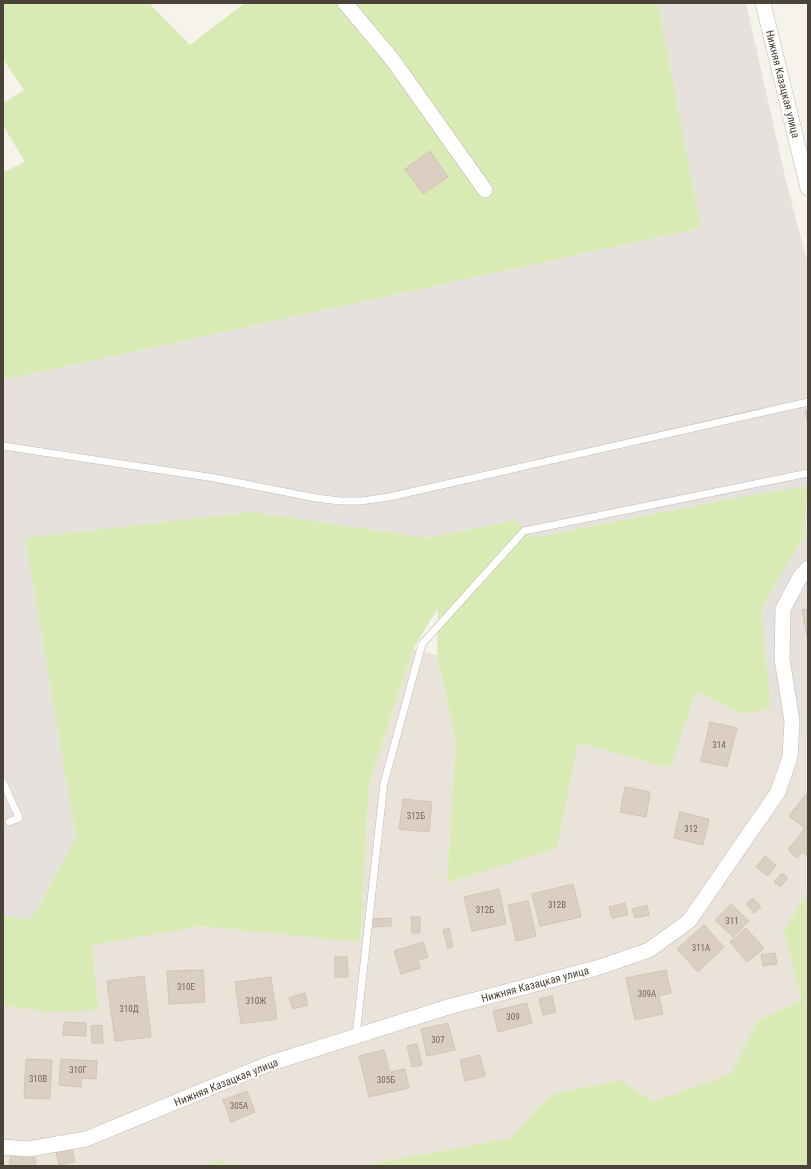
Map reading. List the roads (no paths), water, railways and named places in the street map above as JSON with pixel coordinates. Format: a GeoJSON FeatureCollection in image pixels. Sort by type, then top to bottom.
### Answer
{"type":"FeatureCollection","features":[{"type":"Feature","properties":{"kind":"street"},"geometry":{"type":"LineString","coordinates":[[345,3],[392,59],[485,190]]}},
{"type":"Feature","properties":{"kind":"street","name":"Нижняя Казацкая улица"},"geometry":{"type":"LineString","coordinates":[[763,3],[808,188]]}},
{"type":"Feature","properties":{"kind":"street","name":"Нижняя Казацкая улица"},"geometry":{"type":"LineString","coordinates":[[3,1147],[28,1149],[86,1139],[268,1064],[448,1007],[600,967],[649,950],[689,921],[778,792],[790,756],[792,721],[782,659],[783,609],[800,577],[808,568]]}},
{"type":"Feature","properties":{"kind":"lane"},"geometry":{"type":"LineString","coordinates":[[3,446],[215,478],[316,498],[340,501],[361,501],[389,497],[808,402]]}},
{"type":"Feature","properties":{"kind":"lane"},"geometry":{"type":"LineString","coordinates":[[356,1036],[384,783],[422,644],[524,531],[808,473]]}},
{"type":"Feature","properties":{"kind":"lane"},"geometry":{"type":"LineString","coordinates":[[3,782],[19,818],[9,822]]}}]}
